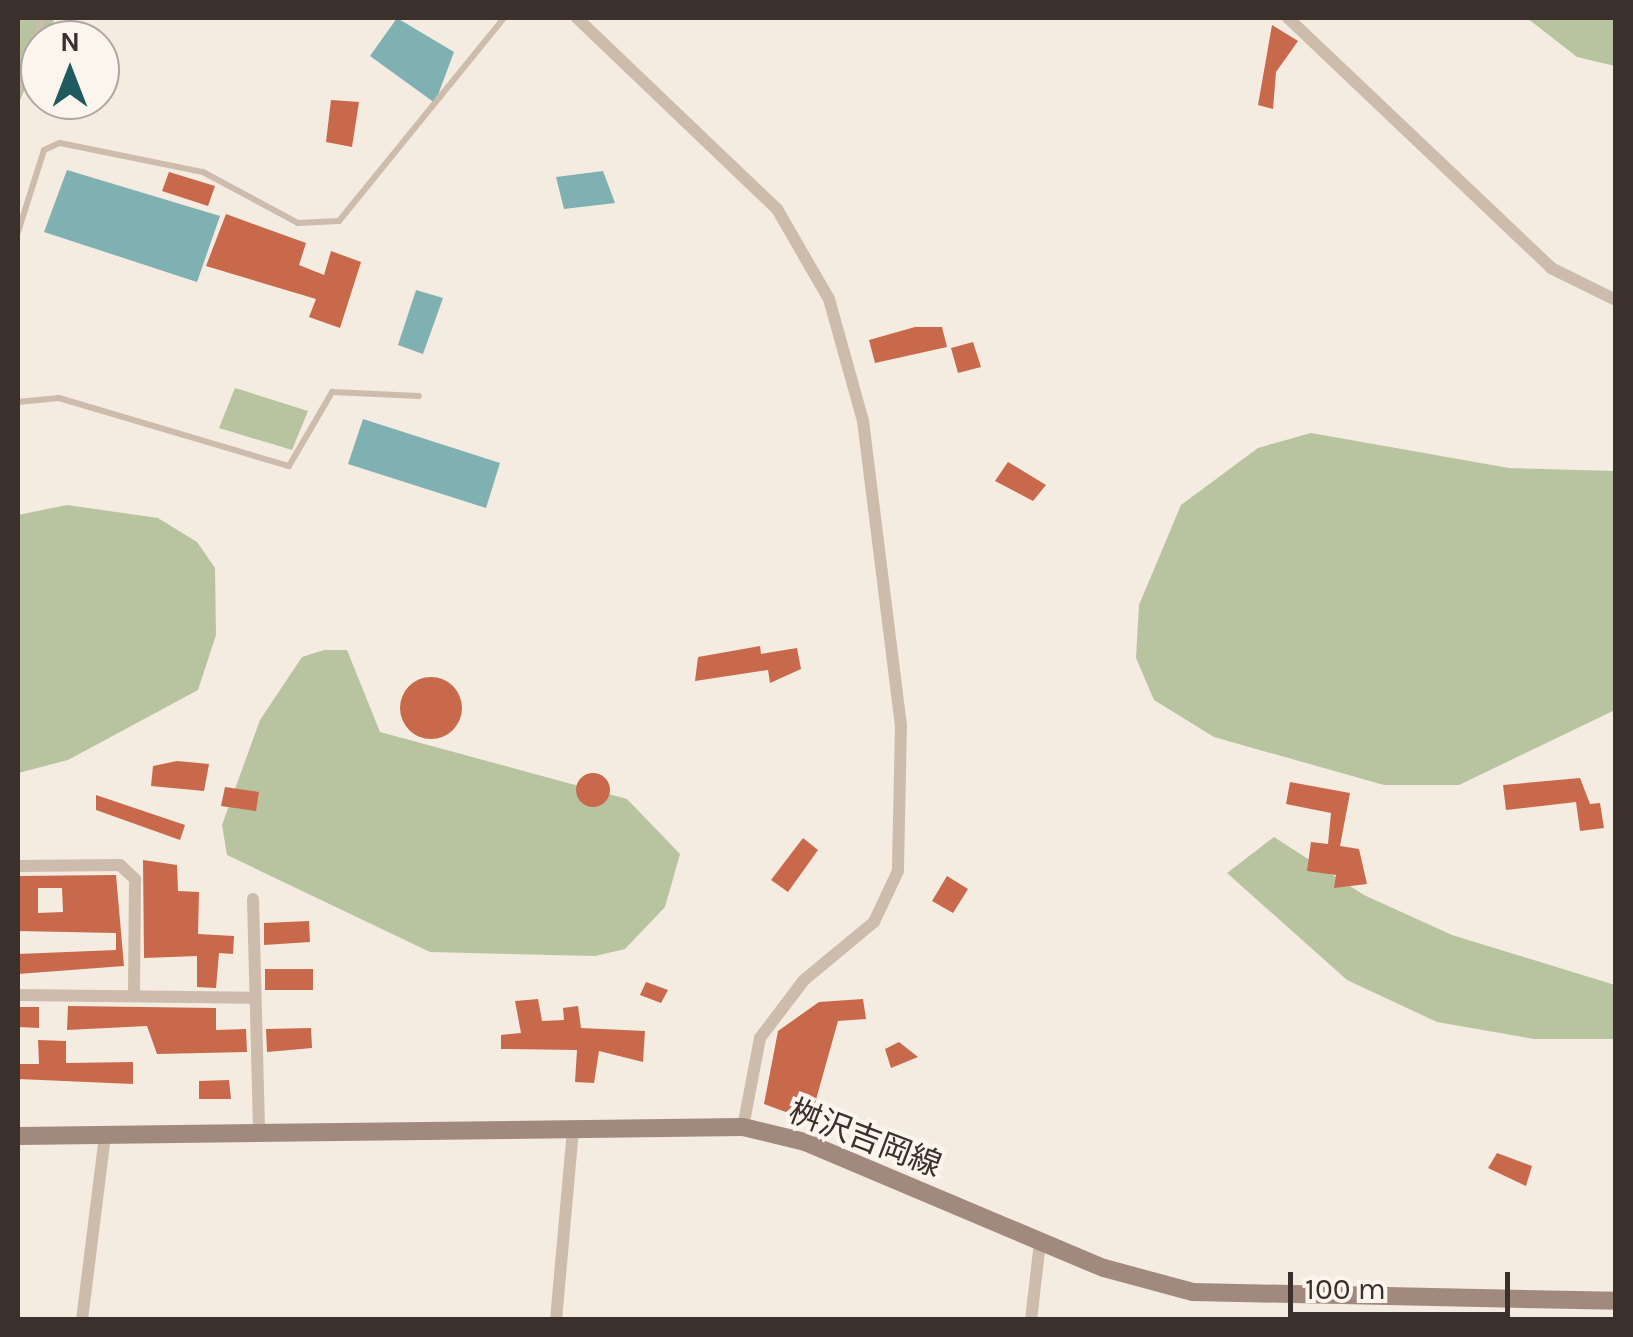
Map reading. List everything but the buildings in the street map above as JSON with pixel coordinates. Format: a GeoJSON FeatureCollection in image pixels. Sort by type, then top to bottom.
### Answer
{"type":"FeatureCollection","features":[{"type":"Feature","properties":{"kind":"main road","name":"桝沢吉岡線"},"geometry":{"type":"LineString","coordinates":[[18,1136],[743,1127],[805,1142],[1040,1242],[1193,1292],[1616,1301]]}},
{"type":"Feature","properties":{"kind":"street"},"geometry":{"type":"LineString","coordinates":[[577,18],[776,209],[829,300],[864,422],[901,724],[898,871],[874,922],[804,980],[760,1038],[743,1127]]}},
{"type":"Feature","properties":{"kind":"street"},"geometry":{"type":"LineString","coordinates":[[1288,18],[1551,268],[1616,300]]}},
{"type":"Feature","properties":{"kind":"street"},"geometry":{"type":"LineString","coordinates":[[18,866],[120,865],[135,879],[134,995]]}},
{"type":"Feature","properties":{"kind":"street"},"geometry":{"type":"LineString","coordinates":[[253,899],[251,998],[259,1131]]}},
{"type":"Feature","properties":{"kind":"street"},"geometry":{"type":"LineString","coordinates":[[18,995],[251,998]]}},
{"type":"Feature","properties":{"kind":"street"},"geometry":{"type":"LineString","coordinates":[[556,1320],[574,1130]]}},
{"type":"Feature","properties":{"kind":"street"},"geometry":{"type":"LineString","coordinates":[[82,1320],[105,1136]]}},
{"type":"Feature","properties":{"kind":"street"},"geometry":{"type":"LineString","coordinates":[[1031,1320],[1040,1242]]}},
{"type":"Feature","properties":{"kind":"lane"},"geometry":{"type":"LineString","coordinates":[[18,90],[42,18]]}},
{"type":"Feature","properties":{"kind":"lane"},"geometry":{"type":"LineString","coordinates":[[18,232],[44,150],[60,143],[203,172],[298,222],[339,221],[504,18]]}},
{"type":"Feature","properties":{"kind":"lane"},"geometry":{"type":"LineString","coordinates":[[18,402],[58,398],[289,466],[332,392],[419,396]]}},
{"type":"Feature","properties":{"kind":"green space"},"geometry":{"type":"Polygon","coordinates":[[[18,18],[55,18],[20,20],[18,105],[18,18]]]}},
{"type":"Feature","properties":{"kind":"green space"},"geometry":{"type":"Polygon","coordinates":[[[1527,18],[1615,18],[1615,66],[1577,57],[1527,18]]]}},
{"type":"Feature","properties":{"kind":"green space"},"geometry":{"type":"Polygon","coordinates":[[[235,388],[308,411],[292,450],[219,428],[235,388]]]}},
{"type":"Feature","properties":{"kind":"green space"},"geometry":{"type":"Polygon","coordinates":[[[1311,433],[1509,468],[1615,471],[1615,710],[1459,785],[1384,785],[1214,737],[1154,700],[1136,658],[1139,605],[1181,505],[1258,448],[1311,433]]]}},
{"type":"Feature","properties":{"kind":"green space"},"geometry":{"type":"Polygon","coordinates":[[[67,505],[158,518],[197,542],[215,568],[216,635],[198,690],[68,760],[18,773],[18,515],[67,505]]]}},
{"type":"Feature","properties":{"kind":"green space"},"geometry":{"type":"Polygon","coordinates":[[[324,650],[347,650],[380,732],[627,799],[680,854],[665,907],[625,949],[595,956],[430,952],[227,855],[222,825],[260,720],[302,657],[324,650]]]}},
{"type":"Feature","properties":{"kind":"green space"},"geometry":{"type":"Polygon","coordinates":[[[1274,837],[1364,895],[1452,935],[1615,985],[1615,1039],[1534,1039],[1437,1022],[1347,980],[1227,873],[1274,837]]]}},
{"type":"Feature","properties":{"kind":"water"},"geometry":{"type":"Polygon","coordinates":[[[397,18],[454,52],[435,103],[370,56],[397,18]]]}},
{"type":"Feature","properties":{"kind":"water"},"geometry":{"type":"Polygon","coordinates":[[[67,170],[220,216],[197,282],[44,232],[67,170]]]}},
{"type":"Feature","properties":{"kind":"water"},"geometry":{"type":"Polygon","coordinates":[[[603,171],[615,203],[564,209],[556,177],[603,171]]]}},
{"type":"Feature","properties":{"kind":"water"},"geometry":{"type":"Polygon","coordinates":[[[416,290],[443,298],[423,354],[398,345],[416,290]]]}},
{"type":"Feature","properties":{"kind":"water"},"geometry":{"type":"Polygon","coordinates":[[[363,419],[500,463],[486,508],[348,464],[363,419]]]}}]}
